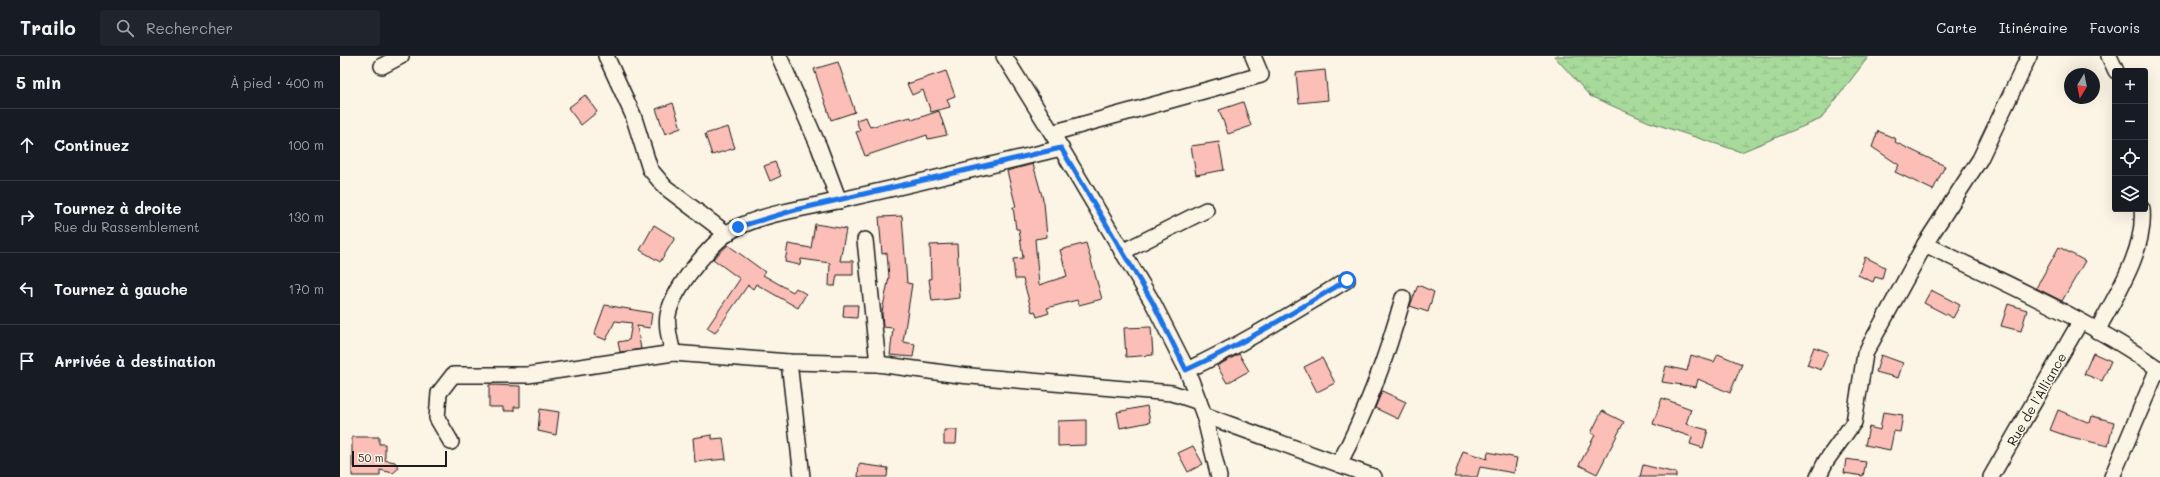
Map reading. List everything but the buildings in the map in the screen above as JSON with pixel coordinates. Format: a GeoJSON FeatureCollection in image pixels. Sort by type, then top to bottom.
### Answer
{"type":"FeatureCollection","features":[{"type":"Feature","properties":{"kind":"street"},"geometry":{"type":"LineString","coordinates":[[382,66],[402,56]]}},
{"type":"Feature","properties":{"kind":"street"},"geometry":{"type":"LineString","coordinates":[[606,56],[633,115],[650,169],[665,187],[727,234]]}},
{"type":"Feature","properties":{"kind":"street"},"geometry":{"type":"LineString","coordinates":[[779,56],[819,147],[839,201]]}},
{"type":"Feature","properties":{"kind":"street"},"geometry":{"type":"LineString","coordinates":[[1004,56],[1052,132],[1153,303],[1186,370],[1201,408],[1219,477]]}},
{"type":"Feature","properties":{"kind":"street"},"geometry":{"type":"LineString","coordinates":[[1052,132],[1261,74],[1253,56]]}},
{"type":"Feature","properties":{"kind":"street"},"geometry":{"type":"LineString","coordinates":[[1818,477],[1826,461],[1854,422],[1865,354],[1925,244],[1980,159],[2029,56]]}},
{"type":"Feature","properties":{"kind":"street"},"geometry":{"type":"LineString","coordinates":[[2109,56],[2115,68]]}},
{"type":"Feature","properties":{"kind":"street"},"geometry":{"type":"LineString","coordinates":[[673,353],[668,331],[668,316],[672,301],[687,277],[707,253],[727,234],[738,227],[768,217],[1061,148]]}},
{"type":"Feature","properties":{"kind":"street"},"geometry":{"type":"LineString","coordinates":[[1122,252],[1206,210]]}},
{"type":"Feature","properties":{"kind":"street"},"geometry":{"type":"LineString","coordinates":[[2097,331],[2138,248],[2143,221],[2142,212]]}},
{"type":"Feature","properties":{"kind":"street"},"geometry":{"type":"LineString","coordinates":[[865,240],[878,364]]}},
{"type":"Feature","properties":{"kind":"street"},"geometry":{"type":"LineString","coordinates":[[1925,244],[2097,331],[2147,359],[2159,369],[2112,477]]}},
{"type":"Feature","properties":{"kind":"street"},"geometry":{"type":"LineString","coordinates":[[1186,370],[1227,352],[1347,280]]}},
{"type":"Feature","properties":{"kind":"street"},"geometry":{"type":"LineString","coordinates":[[1338,464],[1359,426],[1374,388],[1403,298]]}},
{"type":"Feature","properties":{"kind":"street","name":"Rue de l'Alliance"},"geometry":{"type":"LineString","coordinates":[[1992,477],[2080,322]]}},
{"type":"Feature","properties":{"kind":"street"},"geometry":{"type":"LineString","coordinates":[[451,442],[437,418],[439,393],[453,375],[528,375],[673,353],[789,362],[878,364],[959,374],[1172,393],[1201,408],[1338,464],[1374,477]]}},
{"type":"Feature","properties":{"kind":"street"},"geometry":{"type":"LineString","coordinates":[[789,362],[802,477]]}},
{"type":"Feature","properties":{"kind":"green space"},"geometry":{"type":"Polygon","coordinates":[[[1554,56],[1869,56],[1821,119],[1741,152],[1649,122],[1590,96],[1554,56]]]}},
{"type":"Feature","properties":{"kind":"route"},"geometry":{"type":"LineString","coordinates":[[738,227],[795,210],[839,201],[1061,148],[1153,303],[1186,370],[1227,352],[1347,280]]}}]}
